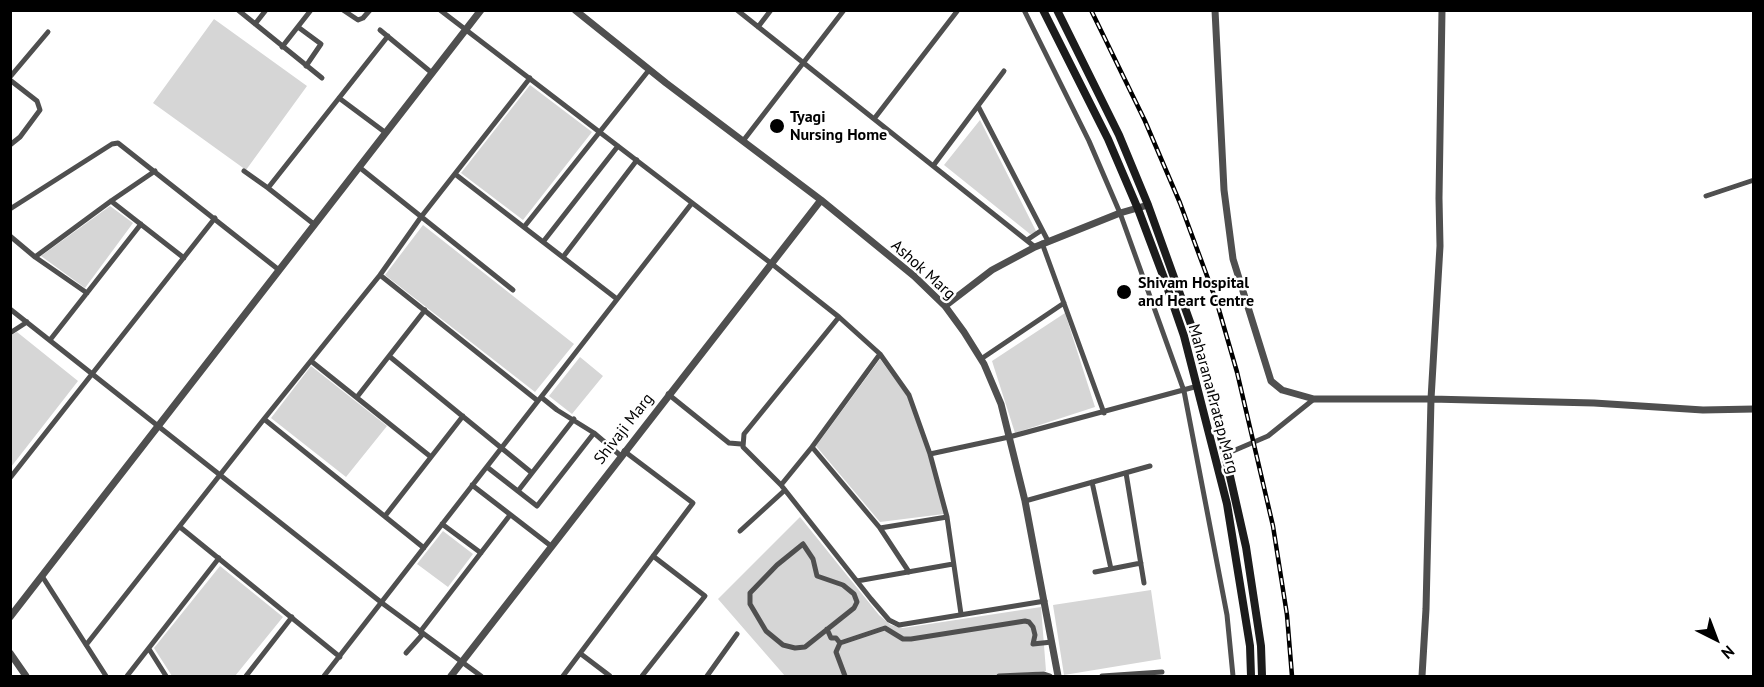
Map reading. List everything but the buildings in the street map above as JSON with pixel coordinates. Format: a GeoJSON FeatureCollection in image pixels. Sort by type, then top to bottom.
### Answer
{"type":"FeatureCollection","features":[{"type":"Feature","properties":{"kind":"main road","name":"Maharana Pratap Marg"},"geometry":{"type":"LineString","coordinates":[[1043,10],[1108,139],[1138,209],[1164,278],[1198,386],[1227,504],[1250,646],[1251,676]]}},
{"type":"Feature","properties":{"kind":"main road","name":"Maharana Pratap Marg"},"geometry":{"type":"LineString","coordinates":[[1057,10],[1119,135],[1148,205],[1194,333],[1226,454],[1246,547],[1261,646],[1262,676]]}},
{"type":"Feature","properties":{"kind":"street"},"geometry":{"type":"LineString","coordinates":[[238,10],[322,78]]}},
{"type":"Feature","properties":{"kind":"street"},"geometry":{"type":"LineString","coordinates":[[255,24],[266,10]]}},
{"type":"Feature","properties":{"kind":"street"},"geometry":{"type":"LineString","coordinates":[[282,46],[311,10]]}},
{"type":"Feature","properties":{"kind":"street"},"geometry":{"type":"LineString","coordinates":[[343,10],[358,20],[370,10]]}},
{"type":"Feature","properties":{"kind":"street"},"geometry":{"type":"LineString","coordinates":[[440,10],[772,264],[839,317],[880,354],[909,396],[930,454],[947,516],[961,614]]}},
{"type":"Feature","properties":{"kind":"street"},"geometry":{"type":"LineString","coordinates":[[10,617],[481,10]]}},
{"type":"Feature","properties":{"kind":"street","name":"Ashok Marg"},"geometry":{"type":"LineString","coordinates":[[575,10],[649,70],[821,200],[914,276],[945,306],[981,359],[1001,404],[1025,501],[1058,676]]}},
{"type":"Feature","properties":{"kind":"street"},"geometry":{"type":"LineString","coordinates":[[737,10],[1027,240],[1042,244]]}},
{"type":"Feature","properties":{"kind":"street"},"geometry":{"type":"LineString","coordinates":[[758,27],[771,10]]}},
{"type":"Feature","properties":{"kind":"street"},"geometry":{"type":"LineString","coordinates":[[743,141],[844,10]]}},
{"type":"Feature","properties":{"kind":"street"},"geometry":{"type":"LineString","coordinates":[[874,119],[958,10]]}},
{"type":"Feature","properties":{"kind":"street"},"geometry":{"type":"LineString","coordinates":[[1024,10],[1089,141],[1120,213],[1184,391],[1227,615],[1233,676]]}},
{"type":"Feature","properties":{"kind":"street"},"geometry":{"type":"LineString","coordinates":[[1215,10],[1224,190],[1233,259],[1271,381],[1282,390],[1314,399],[1431,399],[1594,403],[1703,410],[1754,409]]}},
{"type":"Feature","properties":{"kind":"street"},"geometry":{"type":"LineString","coordinates":[[1422,676],[1426,609],[1431,399],[1440,246],[1442,10]]}},
{"type":"Feature","properties":{"kind":"street"},"geometry":{"type":"LineString","coordinates":[[298,27],[321,44],[306,66]]}},
{"type":"Feature","properties":{"kind":"street"},"geometry":{"type":"LineString","coordinates":[[380,30],[432,73]]}},
{"type":"Feature","properties":{"kind":"street"},"geometry":{"type":"LineString","coordinates":[[10,145],[20,137],[40,110],[37,101],[10,78],[48,32]]}},
{"type":"Feature","properties":{"kind":"street"},"geometry":{"type":"LineString","coordinates":[[268,188],[388,36]]}},
{"type":"Feature","properties":{"kind":"street"},"geometry":{"type":"LineString","coordinates":[[524,227],[649,70]]}},
{"type":"Feature","properties":{"kind":"street"},"geometry":{"type":"LineString","coordinates":[[933,166],[1004,71]]}},
{"type":"Feature","properties":{"kind":"street"},"geometry":{"type":"LineString","coordinates":[[86,645],[380,275],[421,217],[530,78]]}},
{"type":"Feature","properties":{"kind":"street"},"geometry":{"type":"LineString","coordinates":[[339,98],[386,133]]}},
{"type":"Feature","properties":{"kind":"street"},"geometry":{"type":"LineString","coordinates":[[978,106],[1042,230],[1042,244],[1104,413]]}},
{"type":"Feature","properties":{"kind":"street"},"geometry":{"type":"LineString","coordinates":[[10,209],[115,142],[156,171],[279,270]]}},
{"type":"Feature","properties":{"kind":"street"},"geometry":{"type":"LineString","coordinates":[[543,242],[618,146]]}},
{"type":"Feature","properties":{"kind":"street"},"geometry":{"type":"LineString","coordinates":[[563,258],[637,160]]}},
{"type":"Feature","properties":{"kind":"street"},"geometry":{"type":"LineString","coordinates":[[359,167],[513,290]]}},
{"type":"Feature","properties":{"kind":"street"},"geometry":{"type":"LineString","coordinates":[[35,257],[156,171]]}},
{"type":"Feature","properties":{"kind":"street"},"geometry":{"type":"LineString","coordinates":[[244,171],[315,225]]}},
{"type":"Feature","properties":{"kind":"street"},"geometry":{"type":"LineString","coordinates":[[455,174],[617,299]]}},
{"type":"Feature","properties":{"kind":"street"},"geometry":{"type":"LineString","coordinates":[[1706,196],[1754,180]]}},
{"type":"Feature","properties":{"kind":"street","name":"Shivaji Marg"},"geometry":{"type":"LineString","coordinates":[[451,676],[821,200]]}},
{"type":"Feature","properties":{"kind":"street"},"geometry":{"type":"LineString","coordinates":[[111,201],[184,258]]}},
{"type":"Feature","properties":{"kind":"street"},"geometry":{"type":"LineString","coordinates":[[324,676],[692,203]]}},
{"type":"Feature","properties":{"kind":"street"},"geometry":{"type":"LineString","coordinates":[[945,306],[992,270],[1042,244],[1120,213],[1148,205]]}},
{"type":"Feature","properties":{"kind":"street"},"geometry":{"type":"LineString","coordinates":[[10,478],[215,219]]}},
{"type":"Feature","properties":{"kind":"street"},"geometry":{"type":"LineString","coordinates":[[50,340],[141,224]]}},
{"type":"Feature","properties":{"kind":"street"},"geometry":{"type":"LineString","coordinates":[[1027,240],[1042,230]]}},
{"type":"Feature","properties":{"kind":"street"},"geometry":{"type":"LineString","coordinates":[[10,236],[87,294]]}},
{"type":"Feature","properties":{"kind":"street"},"geometry":{"type":"LineString","coordinates":[[380,275],[539,399],[574,419],[693,503],[563,676]]}},
{"type":"Feature","properties":{"kind":"street"},"geometry":{"type":"LineString","coordinates":[[981,359],[1064,303]]}},
{"type":"Feature","properties":{"kind":"street"},"geometry":{"type":"LineString","coordinates":[[10,309],[382,603],[481,676]]}},
{"type":"Feature","properties":{"kind":"street"},"geometry":{"type":"LineString","coordinates":[[357,397],[425,310]]}},
{"type":"Feature","properties":{"kind":"street"},"geometry":{"type":"LineString","coordinates":[[839,317],[744,434],[741,444],[744,449],[783,487],[857,581],[890,620],[899,625],[1045,601]]}},
{"type":"Feature","properties":{"kind":"street"},"geometry":{"type":"LineString","coordinates":[[10,333],[27,322]]}},
{"type":"Feature","properties":{"kind":"street"},"geometry":{"type":"LineString","coordinates":[[740,531],[783,487],[880,354]]}},
{"type":"Feature","properties":{"kind":"street"},"geometry":{"type":"LineString","coordinates":[[389,356],[532,474]]}},
{"type":"Feature","properties":{"kind":"street"},"geometry":{"type":"LineString","coordinates":[[311,361],[431,457]]}},
{"type":"Feature","properties":{"kind":"street"},"geometry":{"type":"LineString","coordinates":[[930,454],[1104,413],[1198,386]]}},
{"type":"Feature","properties":{"kind":"street"},"geometry":{"type":"LineString","coordinates":[[668,394],[729,443],[741,444]]}},
{"type":"Feature","properties":{"kind":"street"},"geometry":{"type":"LineString","coordinates":[[1226,454],[1268,436],[1314,399]]}},
{"type":"Feature","properties":{"kind":"street"},"geometry":{"type":"LineString","coordinates":[[385,516],[463,416]]}},
{"type":"Feature","properties":{"kind":"street"},"geometry":{"type":"LineString","coordinates":[[264,419],[424,548]]}},
{"type":"Feature","properties":{"kind":"street"},"geometry":{"type":"LineString","coordinates":[[518,491],[574,419]]}},
{"type":"Feature","properties":{"kind":"street"},"geometry":{"type":"LineString","coordinates":[[487,466],[537,506],[594,433]]}},
{"type":"Feature","properties":{"kind":"street"},"geometry":{"type":"LineString","coordinates":[[812,447],[880,528],[909,572]]}},
{"type":"Feature","properties":{"kind":"street"},"geometry":{"type":"LineString","coordinates":[[1025,501],[1150,466]]}},
{"type":"Feature","properties":{"kind":"street"},"geometry":{"type":"LineString","coordinates":[[1126,473],[1144,583]]}},
{"type":"Feature","properties":{"kind":"street"},"geometry":{"type":"LineString","coordinates":[[1092,482],[1110,569]]}},
{"type":"Feature","properties":{"kind":"street"},"geometry":{"type":"LineString","coordinates":[[472,485],[551,546]]}},
{"type":"Feature","properties":{"kind":"street"},"geometry":{"type":"LineString","coordinates":[[406,653],[510,515]]}},
{"type":"Feature","properties":{"kind":"street"},"geometry":{"type":"LineString","coordinates":[[880,528],[947,516]]}},
{"type":"Feature","properties":{"kind":"street"},"geometry":{"type":"LineString","coordinates":[[442,524],[481,553]]}},
{"type":"Feature","properties":{"kind":"street"},"geometry":{"type":"LineString","coordinates":[[180,526],[340,657]]}},
{"type":"Feature","properties":{"kind":"street"},"geometry":{"type":"LineString","coordinates":[[803,544],[813,559],[817,576],[843,585],[854,594],[856,602],[854,608],[827,629],[805,647],[795,648],[783,645],[766,631],[750,604],[750,593],[777,565],[803,544]]}},
{"type":"Feature","properties":{"kind":"street"},"geometry":{"type":"LineString","coordinates":[[642,676],[705,596],[653,556]]}},
{"type":"Feature","properties":{"kind":"street"},"geometry":{"type":"LineString","coordinates":[[128,676],[219,558]]}},
{"type":"Feature","properties":{"kind":"street"},"geometry":{"type":"LineString","coordinates":[[1095,572],[1141,563]]}},
{"type":"Feature","properties":{"kind":"street"},"geometry":{"type":"LineString","coordinates":[[857,581],[953,564]]}},
{"type":"Feature","properties":{"kind":"street"},"geometry":{"type":"LineString","coordinates":[[42,576],[106,676]]}},
{"type":"Feature","properties":{"kind":"street"},"geometry":{"type":"LineString","coordinates":[[246,676],[292,617]]}},
{"type":"Feature","properties":{"kind":"street"},"geometry":{"type":"LineString","coordinates":[[845,676],[836,652],[840,643],[885,627],[903,639],[911,639],[1025,621],[1034,627],[1033,644],[1052,642]]}},
{"type":"Feature","properties":{"kind":"street"},"geometry":{"type":"LineString","coordinates":[[827,629],[831,638],[836,638],[840,643]]}},
{"type":"Feature","properties":{"kind":"street"},"geometry":{"type":"LineString","coordinates":[[707,676],[737,634]]}},
{"type":"Feature","properties":{"kind":"street"},"geometry":{"type":"LineString","coordinates":[[149,649],[166,676]]}},
{"type":"Feature","properties":{"kind":"street"},"geometry":{"type":"LineString","coordinates":[[10,653],[27,676]]}},
{"type":"Feature","properties":{"kind":"street"},"geometry":{"type":"LineString","coordinates":[[581,654],[610,676]]}},
{"type":"Feature","properties":{"kind":"street"},"geometry":{"type":"LineString","coordinates":[[1102,676],[1162,672]]}},
{"type":"Feature","properties":{"kind":"street"},"geometry":{"type":"LineString","coordinates":[[999,676],[1044,674],[1050,676]]}},
{"type":"Feature","properties":{"kind":"shaded area"},"geometry":{"type":"Polygon","coordinates":[[[214,19],[307,86],[246,170],[153,103],[214,19]]]}},
{"type":"Feature","properties":{"kind":"shaded area"},"geometry":{"type":"Polygon","coordinates":[[[530,85],[592,132],[523,220],[461,173],[530,85]]]}},
{"type":"Feature","properties":{"kind":"shaded area"},"geometry":{"type":"Polygon","coordinates":[[[980,120],[1037,233],[1030,234],[944,165],[980,120]]]}},
{"type":"Feature","properties":{"kind":"shaded area"},"geometry":{"type":"Polygon","coordinates":[[[110,206],[133,223],[85,288],[41,256],[110,206]]]}},
{"type":"Feature","properties":{"kind":"shaded area"},"geometry":{"type":"Polygon","coordinates":[[[423,225],[574,344],[535,392],[385,275],[423,225]]]}},
{"type":"Feature","properties":{"kind":"shaded area"},"geometry":{"type":"Polygon","coordinates":[[[1065,313],[1095,407],[1015,433],[992,361],[1065,313]]]}},
{"type":"Feature","properties":{"kind":"shaded area"},"geometry":{"type":"Polygon","coordinates":[[[17,332],[78,381],[11,467],[10,336],[17,332]]]}},
{"type":"Feature","properties":{"kind":"shaded area"},"geometry":{"type":"Polygon","coordinates":[[[580,357],[603,376],[572,414],[549,396],[580,357]]]}},
{"type":"Feature","properties":{"kind":"shaded area"},"geometry":{"type":"Polygon","coordinates":[[[880,359],[908,397],[932,458],[944,514],[880,522],[816,446],[880,359]]]}},
{"type":"Feature","properties":{"kind":"shaded area"},"geometry":{"type":"Polygon","coordinates":[[[311,366],[387,426],[346,477],[271,418],[311,366]]]}},
{"type":"Feature","properties":{"kind":"shaded area"},"geometry":{"type":"Polygon","coordinates":[[[800,517],[879,615],[891,625],[903,628],[1041,607],[1046,671],[991,676],[785,676],[718,599],[800,517]]]}},
{"type":"Feature","properties":{"kind":"shaded area"},"geometry":{"type":"Polygon","coordinates":[[[443,531],[473,554],[448,587],[417,564],[443,531]]]}},
{"type":"Feature","properties":{"kind":"shaded area"},"geometry":{"type":"Polygon","coordinates":[[[220,566],[283,617],[235,676],[172,676],[154,648],[220,566]]]}},
{"type":"Feature","properties":{"kind":"shaded area"},"geometry":{"type":"Polygon","coordinates":[[[1151,590],[1161,659],[1064,675],[1053,605],[1151,590]]]}},
{"type":"Feature","properties":{"kind":"railway"},"geometry":{"type":"LineString","coordinates":[[1091,10],[1145,121],[1180,203],[1217,303],[1237,372],[1273,526],[1287,615],[1292,676]]}},
{"type":"Feature","properties":{"kind":"place","name":"Tyagi Nursing Home"},"geometry":{"type":"Point","coordinates":[777,126]}},
{"type":"Feature","properties":{"kind":"place","name":"Shivam Hospital and Heart Centre"},"geometry":{"type":"Point","coordinates":[1124,292]}}]}
